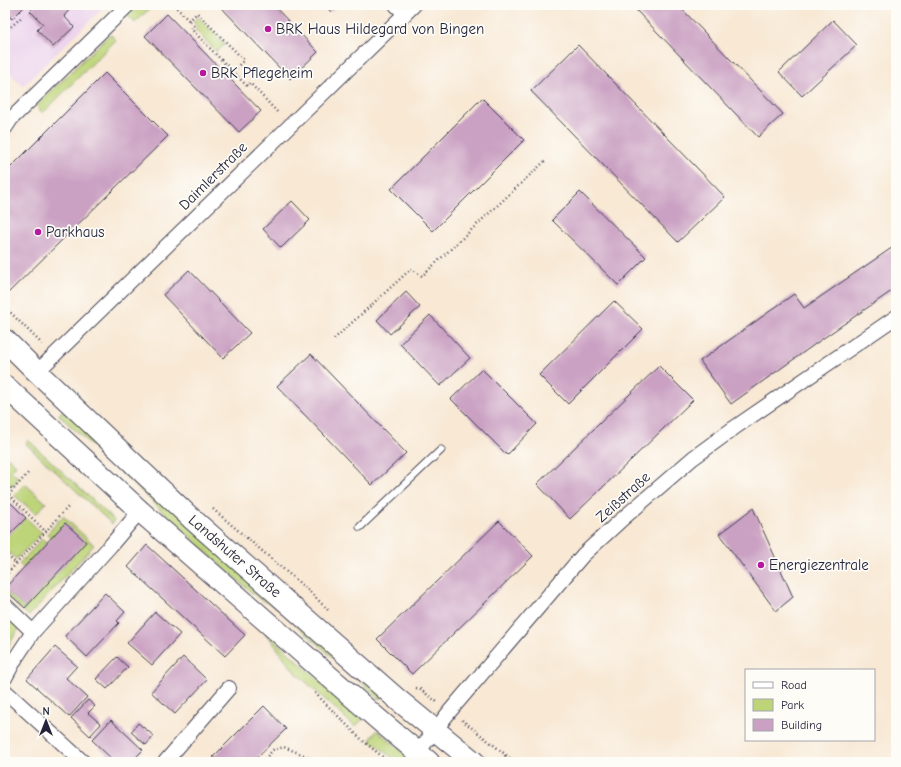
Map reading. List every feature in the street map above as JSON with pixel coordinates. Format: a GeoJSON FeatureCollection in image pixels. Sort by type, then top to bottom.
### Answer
{"type":"FeatureCollection","features":[{"type":"Feature","properties":{"kind":"main road","name":"Landshuter Straße"},"geometry":{"type":"LineString","coordinates":[[5,340],[191,518],[435,731],[474,762]]}},
{"type":"Feature","properties":{"kind":"main road","name":"Landshuter Straße"},"geometry":{"type":"LineString","coordinates":[[5,386],[140,510],[366,709],[424,757]]}},
{"type":"Feature","properties":{"kind":"street"},"geometry":{"type":"LineString","coordinates":[[5,128],[11,119],[128,5]]}},
{"type":"Feature","properties":{"kind":"street","name":"Daimlerstraße"},"geometry":{"type":"LineString","coordinates":[[37,372],[290,124],[405,8]]}},
{"type":"Feature","properties":{"kind":"street","name":"Zeißstraße"},"geometry":{"type":"LineString","coordinates":[[424,757],[435,731],[450,711],[584,555],[620,521],[693,458],[734,428],[896,317]]}},
{"type":"Feature","properties":{"kind":"street"},"geometry":{"type":"LineString","coordinates":[[5,678],[33,632],[111,546],[140,510]]}},
{"type":"Feature","properties":{"kind":"street"},"geometry":{"type":"LineString","coordinates":[[5,605],[33,632]]}},
{"type":"Feature","properties":{"kind":"street"},"geometry":{"type":"LineString","coordinates":[[165,762],[229,688]]}},
{"type":"Feature","properties":{"kind":"street"},"geometry":{"type":"LineString","coordinates":[[5,691],[83,762]]}},
{"type":"Feature","properties":{"kind":"lane"},"geometry":{"type":"LineString","coordinates":[[360,527],[441,450]]}},
{"type":"Feature","properties":{"kind":"path"},"geometry":{"type":"LineString","coordinates":[[174,5],[194,26],[191,29],[247,86],[250,83],[290,124]]}},
{"type":"Feature","properties":{"kind":"path"},"geometry":{"type":"LineString","coordinates":[[189,21],[197,13],[244,60],[233,71]]}},
{"type":"Feature","properties":{"kind":"path"},"geometry":{"type":"LineString","coordinates":[[5,32],[23,16]]}},
{"type":"Feature","properties":{"kind":"path"},"geometry":{"type":"LineString","coordinates":[[334,339],[411,269],[422,276],[545,161]]}},
{"type":"Feature","properties":{"kind":"path"},"geometry":{"type":"LineString","coordinates":[[5,307],[53,356]]}},
{"type":"Feature","properties":{"kind":"path"},"geometry":{"type":"LineString","coordinates":[[29,472],[7,497],[46,532]]}},
{"type":"Feature","properties":{"kind":"path"},"geometry":{"type":"LineString","coordinates":[[5,482],[13,490]]}},
{"type":"Feature","properties":{"kind":"path"},"geometry":{"type":"LineString","coordinates":[[5,576],[68,507]]}},
{"type":"Feature","properties":{"kind":"path"},"geometry":{"type":"LineString","coordinates":[[212,508],[308,591],[331,613]]}},
{"type":"Feature","properties":{"kind":"path"},"geometry":{"type":"LineString","coordinates":[[5,554],[16,564]]}},
{"type":"Feature","properties":{"kind":"path"},"geometry":{"type":"LineString","coordinates":[[415,688],[420,689],[450,711],[515,762]]}},
{"type":"Feature","properties":{"kind":"path"},"geometry":{"type":"LineString","coordinates":[[262,762],[273,750],[284,747],[321,762]]}},
{"type":"Feature","properties":{"kind":"path"},"geometry":{"type":"LineString","coordinates":[[499,762],[506,755]]}},
{"type":"Feature","properties":{"kind":"shaded area"},"geometry":{"type":"Polygon","coordinates":[[[5,5],[106,5],[23,86],[5,68],[5,5]]]}},
{"type":"Feature","properties":{"kind":"green space"},"geometry":{"type":"Polygon","coordinates":[[[139,5],[153,5],[135,23],[128,16],[139,5]]]}},
{"type":"Feature","properties":{"kind":"green space"},"geometry":{"type":"Polygon","coordinates":[[[198,17],[225,44],[217,52],[195,30],[198,27],[193,22],[198,17]]]}},
{"type":"Feature","properties":{"kind":"green space"},"geometry":{"type":"Polygon","coordinates":[[[110,34],[116,40],[43,113],[36,106],[110,34]]]}},
{"type":"Feature","properties":{"kind":"green space"},"geometry":{"type":"Polygon","coordinates":[[[62,411],[77,422],[383,695],[380,699],[276,607],[258,598],[214,559],[59,415],[62,411]]]}},
{"type":"Feature","properties":{"kind":"green space"},"geometry":{"type":"Polygon","coordinates":[[[28,440],[114,520],[112,524],[26,444],[28,440]]]}},
{"type":"Feature","properties":{"kind":"green space"},"geometry":{"type":"Polygon","coordinates":[[[5,455],[16,465],[11,471],[19,478],[12,486],[5,479],[5,455]]]}},
{"type":"Feature","properties":{"kind":"green space"},"geometry":{"type":"Polygon","coordinates":[[[25,484],[46,503],[36,514],[14,495],[25,484]]]}},
{"type":"Feature","properties":{"kind":"green space"},"geometry":{"type":"Polygon","coordinates":[[[63,516],[94,545],[29,616],[5,594],[5,590],[25,608],[85,542],[65,523],[51,538],[47,534],[63,516]]]}},
{"type":"Feature","properties":{"kind":"green space"},"geometry":{"type":"Polygon","coordinates":[[[26,518],[42,533],[16,559],[5,549],[5,537],[26,518]]]}},
{"type":"Feature","properties":{"kind":"green space"},"geometry":{"type":"Polygon","coordinates":[[[42,539],[47,542],[23,568],[19,564],[42,539]]]}},
{"type":"Feature","properties":{"kind":"green space"},"geometry":{"type":"Polygon","coordinates":[[[5,613],[20,627],[5,651],[5,643],[7,640],[5,638],[5,613]]]}},
{"type":"Feature","properties":{"kind":"green space"},"geometry":{"type":"Polygon","coordinates":[[[265,632],[363,719],[355,727],[294,671],[265,632]]]}},
{"type":"Feature","properties":{"kind":"green space"},"geometry":{"type":"Polygon","coordinates":[[[377,730],[415,762],[398,762],[370,740],[377,730]]]}},
{"type":"Feature","properties":{"kind":"building"},"geometry":{"type":"Polygon","coordinates":[[[5,5],[26,5],[12,19],[5,12],[5,5]]]}},
{"type":"Feature","properties":{"kind":"building"},"geometry":{"type":"Polygon","coordinates":[[[36,5],[66,5],[70,9],[64,16],[74,27],[53,47],[37,30],[43,24],[30,11],[36,5]]]}},
{"type":"Feature","properties":{"kind":"building","name":"BRK Haus Hildegard von Bingen"},"geometry":{"type":"Polygon","coordinates":[[[219,5],[273,5],[318,52],[290,79],[219,5]]]}},
{"type":"Feature","properties":{"kind":"building","name":"BRK Haus Hildegard von Bingen"},"geometry":{"type":"Polygon","coordinates":[[[324,5],[337,5],[331,12],[324,5]]]}},
{"type":"Feature","properties":{"kind":"building"},"geometry":{"type":"Polygon","coordinates":[[[639,5],[678,5],[783,114],[758,137],[635,9],[639,5]]]}},
{"type":"Feature","properties":{"kind":"building","name":"BRK Pflegeheim"},"geometry":{"type":"Polygon","coordinates":[[[167,14],[261,111],[239,132],[145,36],[167,14]]]}},
{"type":"Feature","properties":{"kind":"building"},"geometry":{"type":"Polygon","coordinates":[[[833,20],[857,45],[802,96],[779,72],[833,20]]]}},
{"type":"Feature","properties":{"kind":"building"},"geometry":{"type":"Polygon","coordinates":[[[578,45],[725,197],[678,242],[531,91],[578,45]]]}},
{"type":"Feature","properties":{"kind":"building","name":"Parkhaus"},"geometry":{"type":"Polygon","coordinates":[[[105,73],[168,136],[7,294],[5,291],[5,173],[105,73]]]}},
{"type":"Feature","properties":{"kind":"building"},"geometry":{"type":"Polygon","coordinates":[[[482,98],[524,140],[433,231],[391,189],[482,98]]]}},
{"type":"Feature","properties":{"kind":"building"},"geometry":{"type":"Polygon","coordinates":[[[580,192],[646,257],[618,285],[552,220],[580,192]]]}},
{"type":"Feature","properties":{"kind":"building"},"geometry":{"type":"Polygon","coordinates":[[[292,201],[310,220],[281,248],[263,229],[292,201]]]}},
{"type":"Feature","properties":{"kind":"building"},"geometry":{"type":"Polygon","coordinates":[[[896,245],[896,288],[731,404],[700,361],[794,294],[804,308],[896,245]]]}},
{"type":"Feature","properties":{"kind":"building"},"geometry":{"type":"Polygon","coordinates":[[[189,270],[250,333],[223,358],[163,295],[189,270]]]}},
{"type":"Feature","properties":{"kind":"building"},"geometry":{"type":"Polygon","coordinates":[[[406,292],[420,307],[390,334],[377,320],[406,292]]]}},
{"type":"Feature","properties":{"kind":"building"},"geometry":{"type":"Polygon","coordinates":[[[614,301],[643,329],[568,404],[539,375],[614,301]]]}},
{"type":"Feature","properties":{"kind":"building"},"geometry":{"type":"Polygon","coordinates":[[[430,315],[470,358],[440,386],[400,344],[430,315]]]}},
{"type":"Feature","properties":{"kind":"building"},"geometry":{"type":"Polygon","coordinates":[[[311,354],[406,453],[372,485],[277,386],[311,354]]]}},
{"type":"Feature","properties":{"kind":"building"},"geometry":{"type":"Polygon","coordinates":[[[659,366],[693,400],[570,519],[537,484],[659,366]]]}},
{"type":"Feature","properties":{"kind":"building"},"geometry":{"type":"Polygon","coordinates":[[[482,369],[537,424],[507,455],[451,399],[482,369]]]}},
{"type":"Feature","properties":{"kind":"building"},"geometry":{"type":"Polygon","coordinates":[[[5,497],[26,518],[6,538],[5,537],[5,497]]]}},
{"type":"Feature","properties":{"kind":"building","name":"Energiezentrale"},"geometry":{"type":"Polygon","coordinates":[[[753,508],[793,597],[776,611],[719,534],[753,508]]]}},
{"type":"Feature","properties":{"kind":"building"},"geometry":{"type":"Polygon","coordinates":[[[499,521],[533,556],[412,674],[377,639],[499,521]]]}},
{"type":"Feature","properties":{"kind":"building"},"geometry":{"type":"Polygon","coordinates":[[[65,523],[86,542],[25,608],[5,590],[5,588],[65,523]]]}},
{"type":"Feature","properties":{"kind":"building"},"geometry":{"type":"Polygon","coordinates":[[[147,545],[245,635],[225,656],[128,567],[147,545]]]}},
{"type":"Feature","properties":{"kind":"building"},"geometry":{"type":"Polygon","coordinates":[[[105,593],[125,612],[117,621],[119,623],[87,657],[65,636],[105,593]]]}},
{"type":"Feature","properties":{"kind":"building"},"geometry":{"type":"Polygon","coordinates":[[[155,612],[180,634],[152,665],[127,643],[155,612]]]}},
{"type":"Feature","properties":{"kind":"building"},"geometry":{"type":"Polygon","coordinates":[[[55,647],[77,666],[66,678],[87,697],[69,717],[27,679],[55,647]]]}},
{"type":"Feature","properties":{"kind":"building"},"geometry":{"type":"Polygon","coordinates":[[[117,657],[128,667],[107,689],[96,679],[117,657]]]}},
{"type":"Feature","properties":{"kind":"building"},"geometry":{"type":"Polygon","coordinates":[[[183,657],[207,680],[175,714],[151,692],[183,657]]]}},
{"type":"Feature","properties":{"kind":"building"},"geometry":{"type":"Polygon","coordinates":[[[88,700],[95,706],[88,713],[101,724],[90,736],[71,718],[88,700]]]}},
{"type":"Feature","properties":{"kind":"building"},"geometry":{"type":"Polygon","coordinates":[[[264,706],[286,729],[252,762],[219,762],[213,757],[264,706]]]}},
{"type":"Feature","properties":{"kind":"building"},"geometry":{"type":"Polygon","coordinates":[[[111,720],[143,750],[131,762],[115,762],[92,740],[111,720]]]}},
{"type":"Feature","properties":{"kind":"building"},"geometry":{"type":"Polygon","coordinates":[[[138,723],[154,736],[146,745],[131,732],[138,723]]]}},
{"type":"Feature","properties":{"kind":"place","name":"BRK Haus Hildegard von Bingen"},"geometry":{"type":"Point","coordinates":[268,29]}},
{"type":"Feature","properties":{"kind":"place","name":"BRK Pflegeheim"},"geometry":{"type":"Point","coordinates":[203,73]}},
{"type":"Feature","properties":{"kind":"place","name":"Parkhaus"},"geometry":{"type":"Point","coordinates":[38,232]}},
{"type":"Feature","properties":{"kind":"place","name":"Energiezentrale"},"geometry":{"type":"Point","coordinates":[761,565]}}]}
